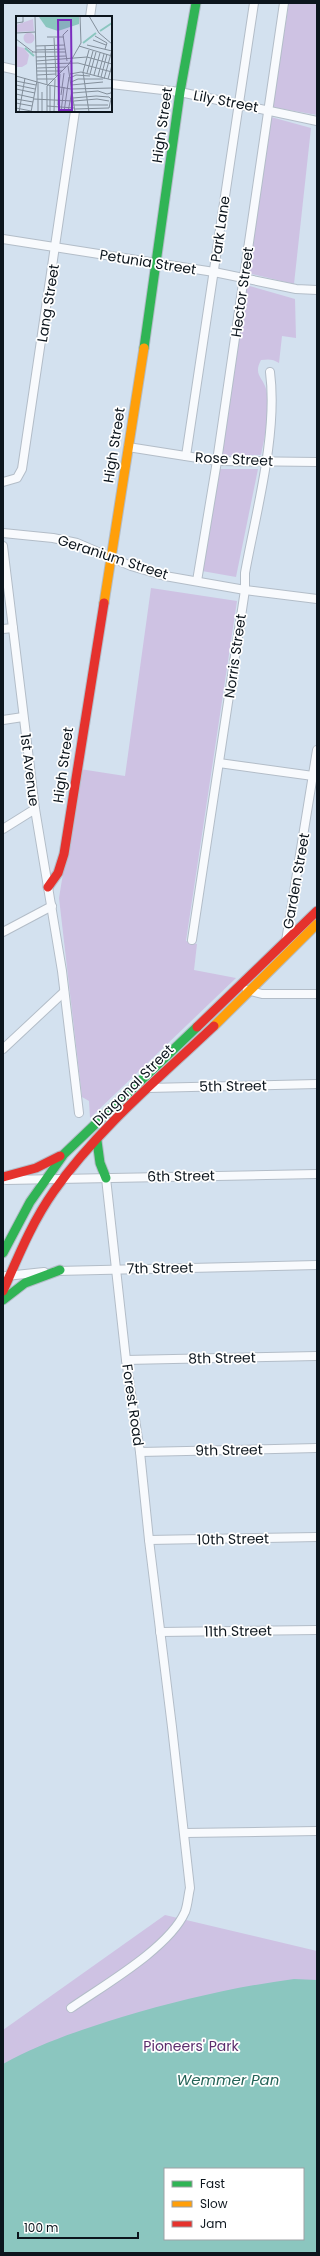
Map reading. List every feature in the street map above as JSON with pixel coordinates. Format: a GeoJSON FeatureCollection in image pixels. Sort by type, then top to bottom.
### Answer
{"type":"FeatureCollection","features":[{"type":"Feature","properties":{"kind":"main road","name":"High Street"},"geometry":{"type":"LineString","coordinates":[[48,887],[58,873],[64,854],[89,687],[112,557],[157,263],[180,92],[196,3]]}},
{"type":"Feature","properties":{"kind":"main road","name":"Diagonal Street"},"geometry":{"type":"LineString","coordinates":[[3,1253],[14,1229],[44,1179],[64,1154],[317,912]]}},
{"type":"Feature","properties":{"kind":"main road","name":"Diagonal Street"},"geometry":{"type":"LineString","coordinates":[[3,1291],[6,1276],[24,1241],[62,1179],[148,1088],[250,992],[317,924]]}},
{"type":"Feature","properties":{"kind":"main road"},"geometry":{"type":"LineString","coordinates":[[97,1141],[100,1163],[106,1178]]}},
{"type":"Feature","properties":{"kind":"main road"},"geometry":{"type":"LineString","coordinates":[[3,1177],[36,1168],[64,1154]]}},
{"type":"Feature","properties":{"kind":"main road"},"geometry":{"type":"LineString","coordinates":[[3,1300],[25,1283],[60,1270]]}},
{"type":"Feature","properties":{"kind":"street"},"geometry":{"type":"LineString","coordinates":[[90,16],[92,3]]}},
{"type":"Feature","properties":{"kind":"street","name":"Park Lane"},"geometry":{"type":"LineString","coordinates":[[186,456],[254,3]]}},
{"type":"Feature","properties":{"kind":"street","name":"Hector Street"},"geometry":{"type":"LineString","coordinates":[[197,581],[217,461],[284,3]]}},
{"type":"Feature","properties":{"kind":"street"},"geometry":{"type":"LineString","coordinates":[[3,67],[16,70]]}},
{"type":"Feature","properties":{"kind":"street","name":"Lily Street"},"geometry":{"type":"LineString","coordinates":[[112,84],[180,92],[317,120]]}},
{"type":"Feature","properties":{"kind":"street","name":"Lang Street"},"geometry":{"type":"LineString","coordinates":[[3,482],[17,478],[22,469],[75,112]]}},
{"type":"Feature","properties":{"kind":"street","name":"Petunia Street"},"geometry":{"type":"LineString","coordinates":[[3,239],[214,272],[296,289],[317,290]]}},
{"type":"Feature","properties":{"kind":"street","name":"Norris Street"},"geometry":{"type":"LineString","coordinates":[[192,940],[244,590],[245,573],[265,460],[272,396],[270,372]]}},
{"type":"Feature","properties":{"kind":"street","name":"Rose Street"},"geometry":{"type":"LineString","coordinates":[[128,447],[217,461],[265,460],[317,462]]}},
{"type":"Feature","properties":{"kind":"street","name":"Geranium Street"},"geometry":{"type":"LineString","coordinates":[[3,533],[60,539],[91,548],[157,574],[244,590],[317,599]]}},
{"type":"Feature","properties":{"kind":"street","name":"1st Avenue"},"geometry":{"type":"LineString","coordinates":[[3,546],[35,809],[52,906],[79,1113]]}},
{"type":"Feature","properties":{"kind":"street"},"geometry":{"type":"LineString","coordinates":[[3,629],[12,628]]}},
{"type":"Feature","properties":{"kind":"street"},"geometry":{"type":"LineString","coordinates":[[3,720],[23,717]]}},
{"type":"Feature","properties":{"kind":"street","name":"Garden Street"},"geometry":{"type":"LineString","coordinates":[[285,942],[317,750]]}},
{"type":"Feature","properties":{"kind":"street"},"geometry":{"type":"LineString","coordinates":[[219,763],[313,776]]}},
{"type":"Feature","properties":{"kind":"street"},"geometry":{"type":"LineString","coordinates":[[3,829],[35,809]]}},
{"type":"Feature","properties":{"kind":"street"},"geometry":{"type":"LineString","coordinates":[[3,932],[52,906]]}},
{"type":"Feature","properties":{"kind":"street"},"geometry":{"type":"LineString","coordinates":[[240,985],[250,992],[317,994]]}},
{"type":"Feature","properties":{"kind":"street"},"geometry":{"type":"LineString","coordinates":[[3,1049],[64,992]]}},
{"type":"Feature","properties":{"kind":"street","name":"5th Street"},"geometry":{"type":"LineString","coordinates":[[148,1088],[317,1084]]}},
{"type":"Feature","properties":{"kind":"street","name":"6th Street"},"geometry":{"type":"LineString","coordinates":[[3,1180],[317,1174]]}},
{"type":"Feature","properties":{"kind":"street","name":"Forest Road"},"geometry":{"type":"LineString","coordinates":[[71,2008],[154,1949],[177,1925],[185,1911],[190,1888],[185,1833],[148,1540],[140,1452],[126,1360],[106,1178]]}},
{"type":"Feature","properties":{"kind":"street","name":"7th Street"},"geometry":{"type":"LineString","coordinates":[[6,1276],[60,1270],[317,1266]]}},
{"type":"Feature","properties":{"kind":"street","name":"8th Street"},"geometry":{"type":"LineString","coordinates":[[126,1360],[317,1356]]}},
{"type":"Feature","properties":{"kind":"street","name":"9th Street"},"geometry":{"type":"LineString","coordinates":[[140,1452],[317,1448]]}},
{"type":"Feature","properties":{"kind":"street","name":"10th Street"},"geometry":{"type":"LineString","coordinates":[[148,1540],[317,1537]]}},
{"type":"Feature","properties":{"kind":"street","name":"11th Street"},"geometry":{"type":"LineString","coordinates":[[160,1632],[317,1630]]}},
{"type":"Feature","properties":{"kind":"street"},"geometry":{"type":"LineString","coordinates":[[185,1833],[317,1831]]}},
{"type":"Feature","properties":{"kind":"green space"},"geometry":{"type":"Polygon","coordinates":[[[289,3],[317,3],[317,115],[272,107],[289,3]]]}},
{"type":"Feature","properties":{"kind":"green space"},"geometry":{"type":"Polygon","coordinates":[[[271,117],[311,128],[294,284],[248,273],[271,117]]]}},
{"type":"Feature","properties":{"kind":"green space"},"geometry":{"type":"Polygon","coordinates":[[[246,285],[295,299],[296,338],[282,336],[279,363],[269,359],[261,360],[259,365],[258,373],[265,385],[268,405],[267,422],[261,455],[220,456],[246,285]]]}},
{"type":"Feature","properties":{"kind":"green space"},"geometry":{"type":"Polygon","coordinates":[[[219,469],[258,469],[236,577],[202,571],[219,469]]]}},
{"type":"Feature","properties":{"kind":"green space"},"geometry":{"type":"Polygon","coordinates":[[[151,588],[237,601],[186,941],[197,944],[194,970],[236,978],[90,1118],[89,1101],[82,1097],[59,898],[80,769],[125,776],[151,588]]]}},
{"type":"Feature","properties":{"kind":"green space","name":"Wemmer Pan"},"geometry":{"type":"Polygon","coordinates":[[[165,1915],[317,1951],[317,2253],[3,2253],[3,2030],[165,1915]]]}},
{"type":"Feature","properties":{"kind":"water","name":"Wemmer Pan"},"geometry":{"type":"Polygon","coordinates":[[[294,1979],[317,1980],[317,2253],[3,2253],[3,2064],[46,2043],[122,2017],[165,2005],[250,1986],[294,1979]]]}},
{"type":"Feature","properties":{"kind":"traffic: fast"},"geometry":{"type":"LineString","coordinates":[[144,348],[180,92],[196,3]]}},
{"type":"Feature","properties":{"kind":"traffic: fast"},"geometry":{"type":"LineString","coordinates":[[3,1253],[30,1202],[64,1154],[197,1027]]}},
{"type":"Feature","properties":{"kind":"traffic: fast"},"geometry":{"type":"LineString","coordinates":[[97,1141],[100,1163],[106,1178]]}},
{"type":"Feature","properties":{"kind":"traffic: fast"},"geometry":{"type":"LineString","coordinates":[[3,1300],[25,1283],[60,1270]]}},
{"type":"Feature","properties":{"kind":"traffic: slow"},"geometry":{"type":"LineString","coordinates":[[104,603],[144,348]]}},
{"type":"Feature","properties":{"kind":"traffic: slow"},"geometry":{"type":"LineString","coordinates":[[214,1026],[317,924]]}},
{"type":"Feature","properties":{"kind":"traffic: jam"},"geometry":{"type":"LineString","coordinates":[[48,887],[58,873],[64,854],[104,603]]}},
{"type":"Feature","properties":{"kind":"traffic: jam"},"geometry":{"type":"LineString","coordinates":[[197,1027],[317,911]]}},
{"type":"Feature","properties":{"kind":"traffic: jam"},"geometry":{"type":"LineString","coordinates":[[3,1291],[39,1215],[71,1168],[109,1126],[150,1085],[214,1026]]}},
{"type":"Feature","properties":{"kind":"traffic: jam"},"geometry":{"type":"LineString","coordinates":[[3,1177],[36,1168],[60,1156]]}},
{"type":"Feature","properties":{"kind":"park label","name":"Pioneers' Park"},"geometry":{"type":"Point","coordinates":[191,2046]}}]}
